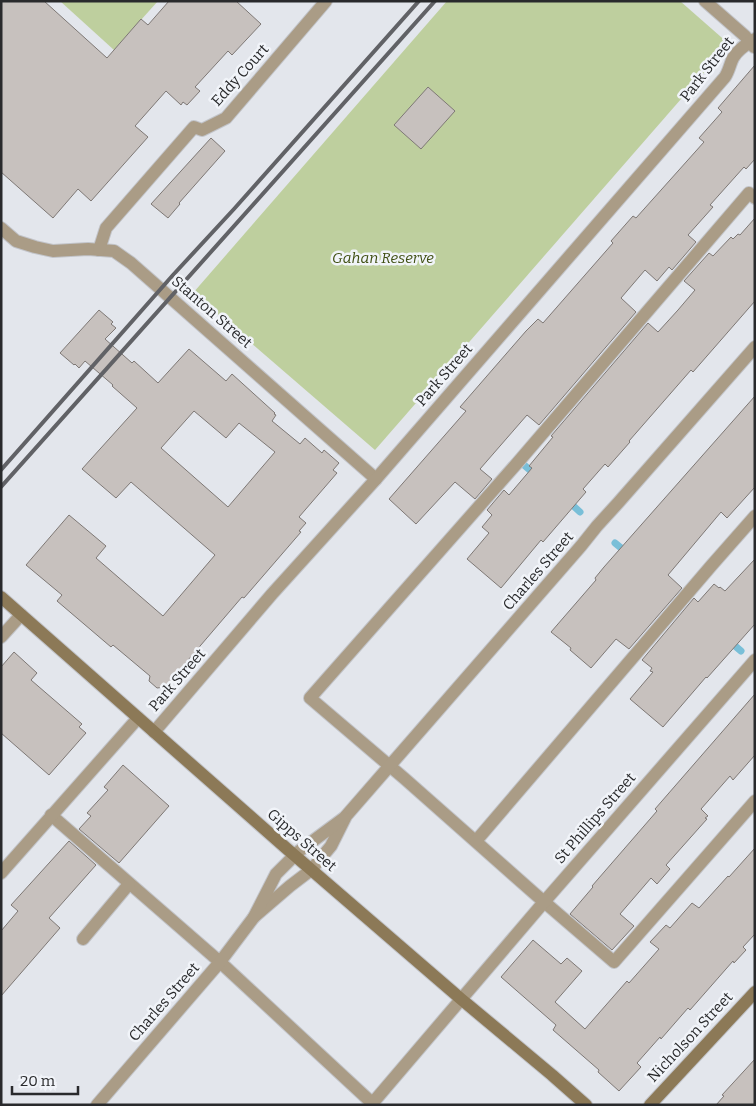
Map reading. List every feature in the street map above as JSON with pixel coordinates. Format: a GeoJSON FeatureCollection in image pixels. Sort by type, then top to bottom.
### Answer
{"type":"FeatureCollection","features":[{"type":"Feature","properties":{"kind":"street","name":"Eddy Court"},"geometry":{"type":"LineString","coordinates":[[99,250],[106,228],[194,127],[202,130],[226,118],[326,1]]}},
{"type":"Feature","properties":{"kind":"street"},"geometry":{"type":"LineString","coordinates":[[705,1],[753,43]]}},
{"type":"Feature","properties":{"kind":"street","name":"Park Street"},"geometry":{"type":"LineString","coordinates":[[154,732],[272,594],[376,479],[725,77],[734,57],[740,49],[753,43]]}},
{"type":"Feature","properties":{"kind":"street"},"geometry":{"type":"LineString","coordinates":[[755,198],[749,193],[519,461],[310,698],[614,962],[755,801]]}},
{"type":"Feature","properties":{"kind":"street","name":"Stanton Street"},"geometry":{"type":"LineString","coordinates":[[1,228],[16,241],[53,251],[88,249],[114,251],[131,263],[376,479]]}},
{"type":"Feature","properties":{"kind":"street","name":"Charles Street"},"geometry":{"type":"LineString","coordinates":[[97,1105],[220,962],[254,917],[276,874],[294,855],[346,816],[755,347]]}},
{"type":"Feature","properties":{"kind":"street"},"geometry":{"type":"LineString","coordinates":[[476,841],[755,516]]}},
{"type":"Feature","properties":{"kind":"street","name":"Gipps Street"},"geometry":{"type":"LineString","coordinates":[[1,597],[311,870],[586,1105]]}},
{"type":"Feature","properties":{"kind":"street"},"geometry":{"type":"LineString","coordinates":[[1,637],[22,615]]}},
{"type":"Feature","properties":{"kind":"street","name":"St Phillips Street"},"geometry":{"type":"LineString","coordinates":[[372,1104],[544,902],[755,660]]}},
{"type":"Feature","properties":{"kind":"street","name":"Park Street"},"geometry":{"type":"LineString","coordinates":[[1,873],[138,718]]}},
{"type":"Feature","properties":{"kind":"street"},"geometry":{"type":"LineString","coordinates":[[51,816],[220,962],[372,1104]]}},
{"type":"Feature","properties":{"kind":"street","name":"Charles Street"},"geometry":{"type":"LineString","coordinates":[[254,917],[311,870],[331,846],[346,816]]}},
{"type":"Feature","properties":{"kind":"street"},"geometry":{"type":"LineString","coordinates":[[82,939],[130,884]]}},
{"type":"Feature","properties":{"kind":"street","name":"Nicholson Street"},"geometry":{"type":"LineString","coordinates":[[650,1105],[755,992]]}},
{"type":"Feature","properties":{"kind":"green space"},"geometry":{"type":"Polygon","coordinates":[[[60,1],[158,1],[114,50],[60,1]]]}},
{"type":"Feature","properties":{"kind":"green space","name":"Gahan Reserve"},"geometry":{"type":"Polygon","coordinates":[[[447,1],[680,1],[729,44],[375,450],[193,293],[447,1]]]}},
{"type":"Feature","properties":{"kind":"building"},"geometry":{"type":"Polygon","coordinates":[[[1,1],[44,1],[107,58],[141,19],[148,25],[169,1],[236,1],[261,24],[232,55],[228,51],[195,87],[200,91],[187,105],[183,102],[181,105],[166,91],[135,126],[148,137],[91,201],[78,189],[53,218],[1,172],[1,1]]]}},
{"type":"Feature","properties":{"kind":"building"},"geometry":{"type":"Polygon","coordinates":[[[755,65],[755,159],[746,169],[744,167],[710,205],[713,207],[688,235],[696,242],[672,270],[669,267],[657,281],[645,270],[621,298],[636,312],[539,425],[527,415],[480,469],[492,479],[475,499],[455,482],[416,524],[389,499],[466,411],[460,407],[526,331],[538,319],[543,323],[613,243],[611,241],[633,216],[636,218],[704,142],[699,138],[722,112],[718,108],[755,65]]]}},
{"type":"Feature","properties":{"kind":"building"},"geometry":{"type":"Polygon","coordinates":[[[428,87],[455,111],[421,149],[394,125],[428,87]]]}},
{"type":"Feature","properties":{"kind":"building"},"geometry":{"type":"Polygon","coordinates":[[[211,138],[225,151],[168,218],[151,204],[211,138]]]}},
{"type":"Feature","properties":{"kind":"building"},"geometry":{"type":"Polygon","coordinates":[[[755,218],[755,301],[693,372],[691,370],[608,467],[605,464],[583,489],[586,492],[543,542],[541,540],[501,588],[467,559],[489,533],[482,527],[492,515],[487,510],[504,490],[509,495],[532,468],[529,466],[553,437],[551,436],[648,323],[658,332],[678,310],[695,290],[684,281],[709,253],[713,256],[731,237],[733,239],[738,234],[740,235],[755,218]]]}},
{"type":"Feature","properties":{"kind":"building"},"geometry":{"type":"Polygon","coordinates":[[[99,310],[113,322],[111,324],[116,328],[105,339],[132,363],[134,361],[158,383],[189,349],[226,381],[232,374],[275,413],[276,415],[272,421],[300,444],[305,438],[322,453],[324,450],[339,463],[333,470],[337,473],[299,517],[306,523],[299,531],[301,532],[165,687],[157,688],[149,681],[150,676],[113,645],[111,647],[57,601],[62,595],[26,565],[69,515],[106,546],[96,558],[163,616],[215,555],[131,482],[116,498],[82,469],[137,408],[85,361],[79,368],[60,353],[99,310]],[[194,411],[161,448],[228,507],[275,452],[239,423],[226,438],[194,411]]]}},
{"type":"Feature","properties":{"kind":"building"},"geometry":{"type":"Polygon","coordinates":[[[755,396],[755,487],[727,518],[721,512],[668,575],[682,588],[629,649],[616,639],[591,668],[551,632],[596,580],[595,578],[604,567],[755,396]]]}},
{"type":"Feature","properties":{"kind":"building"},"geometry":{"type":"Polygon","coordinates":[[[755,559],[755,624],[663,727],[630,699],[653,672],[650,671],[652,668],[642,660],[694,598],[698,602],[714,584],[725,591],[755,559]]]}},
{"type":"Feature","properties":{"kind":"building"},"geometry":{"type":"Polygon","coordinates":[[[14,652],[37,673],[31,680],[82,724],[79,727],[86,733],[49,775],[1,733],[1,667],[14,652]]]}},
{"type":"Feature","properties":{"kind":"building"},"geometry":{"type":"Polygon","coordinates":[[[755,694],[755,755],[733,780],[730,776],[701,809],[708,816],[705,818],[707,819],[666,865],[670,869],[657,884],[651,878],[620,914],[634,926],[612,950],[570,914],[657,811],[655,809],[755,694]]]}},
{"type":"Feature","properties":{"kind":"building"},"geometry":{"type":"Polygon","coordinates":[[[123,765],[169,806],[119,863],[79,829],[91,816],[87,813],[108,790],[104,787],[123,765]]]}},
{"type":"Feature","properties":{"kind":"building"},"geometry":{"type":"Polygon","coordinates":[[[69,841],[96,865],[49,918],[60,928],[1,996],[1,931],[18,911],[11,905],[69,841]]]}},
{"type":"Feature","properties":{"kind":"building"},"geometry":{"type":"Polygon","coordinates":[[[755,848],[755,934],[743,947],[746,950],[734,963],[733,961],[690,1010],[688,1008],[637,1063],[641,1067],[619,1091],[598,1072],[599,1070],[553,1030],[556,1025],[501,977],[533,940],[561,964],[567,958],[582,971],[555,1002],[585,1029],[627,981],[629,983],[659,949],[650,942],[666,925],[670,928],[692,903],[699,908],[755,848]]]}},
{"type":"Feature","properties":{"kind":"building"},"geometry":{"type":"Polygon","coordinates":[[[755,1059],[755,1105],[716,1105],[724,1096],[722,1095],[755,1059]]]}},
{"type":"Feature","properties":{"kind":"waterway"},"geometry":{"type":"LineString","coordinates":[[524,465],[537,476]]}},
{"type":"Feature","properties":{"kind":"waterway"},"geometry":{"type":"LineString","coordinates":[[567,500],[580,512]]}},
{"type":"Feature","properties":{"kind":"waterway"},"geometry":{"type":"LineString","coordinates":[[615,543],[626,552]]}},
{"type":"Feature","properties":{"kind":"waterway"},"geometry":{"type":"LineString","coordinates":[[728,640],[741,651]]}},
{"type":"Feature","properties":{"kind":"railway"},"geometry":{"type":"LineString","coordinates":[[1,470],[419,1]]}},
{"type":"Feature","properties":{"kind":"railway"},"geometry":{"type":"LineString","coordinates":[[1,487],[435,1]]}}]}
